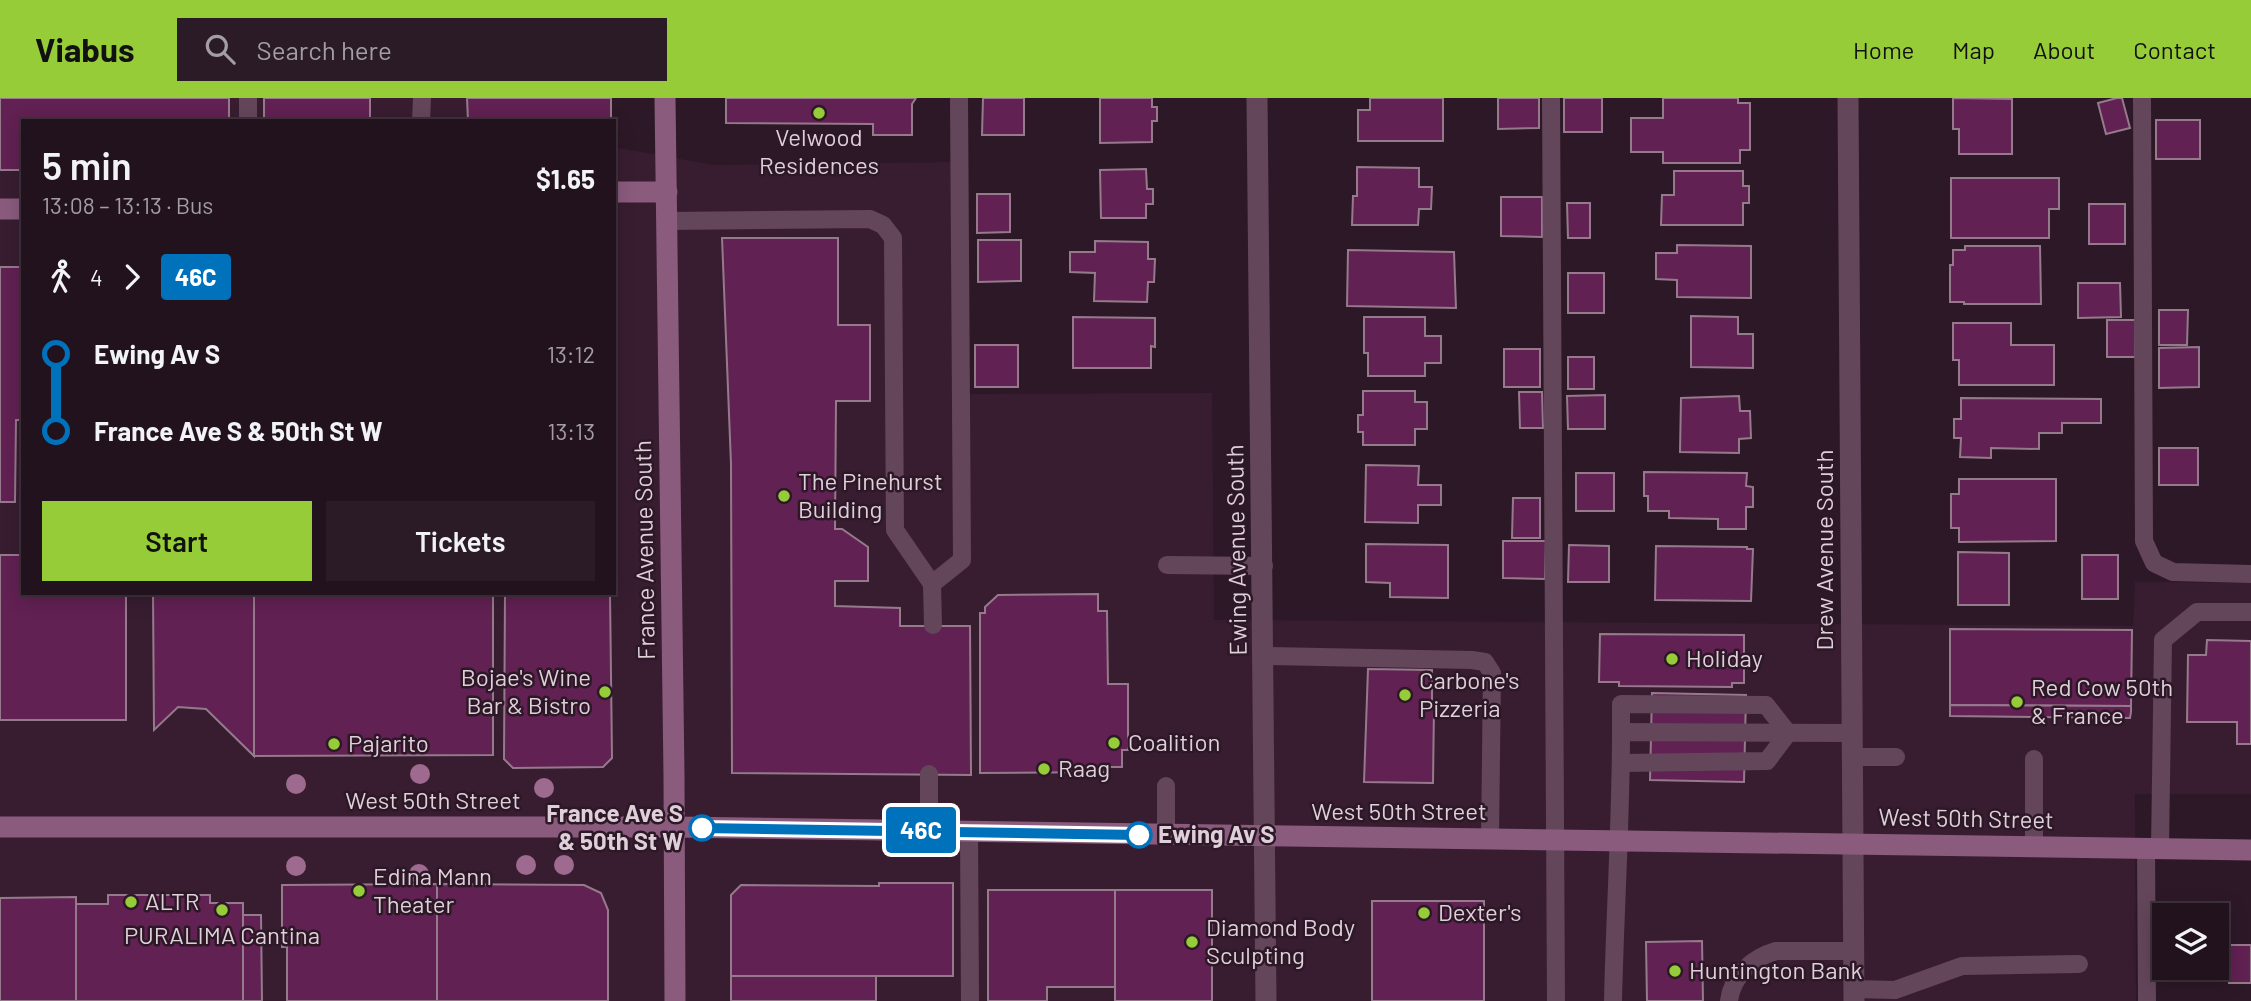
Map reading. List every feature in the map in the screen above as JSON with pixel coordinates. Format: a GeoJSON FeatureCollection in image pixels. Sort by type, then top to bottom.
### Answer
{"type":"FeatureCollection","features":[{"type":"Feature","properties":{"kind":"main road","name":"France Avenue South"},"geometry":{"type":"LineString","coordinates":[[666,98],[675,1001]]}},
{"type":"Feature","properties":{"kind":"main road"},"geometry":{"type":"LineString","coordinates":[[616,192],[667,192]]}},
{"type":"Feature","properties":{"kind":"main road"},"geometry":{"type":"LineString","coordinates":[[0,209],[21,209]]}},
{"type":"Feature","properties":{"kind":"main road","name":"West 50th Street"},"geometry":{"type":"LineString","coordinates":[[0,827],[674,827],[2251,850]]}},
{"type":"Feature","properties":{"kind":"street","name":"Ewing Avenue South"},"geometry":{"type":"LineString","coordinates":[[1257,98],[1264,566],[1266,1001]]}},
{"type":"Feature","properties":{"kind":"street","name":"Drew Avenue South"},"geometry":{"type":"LineString","coordinates":[[1848,98],[1854,995]]}},
{"type":"Feature","properties":{"kind":"lane"},"geometry":{"type":"LineString","coordinates":[[248,98],[248,119]]}},
{"type":"Feature","properties":{"kind":"lane"},"geometry":{"type":"LineString","coordinates":[[421,119],[422,98]]}},
{"type":"Feature","properties":{"kind":"lane"},"geometry":{"type":"LineString","coordinates":[[932,584],[962,560],[959,98]]}},
{"type":"Feature","properties":{"kind":"lane"},"geometry":{"type":"LineString","coordinates":[[1551,98],[1556,1001]]}},
{"type":"Feature","properties":{"kind":"lane"},"geometry":{"type":"LineString","coordinates":[[2142,98],[2144,541],[2154,563],[2173,572],[2251,574]]}},
{"type":"Feature","properties":{"kind":"lane"},"geometry":{"type":"LineString","coordinates":[[667,221],[870,219],[883,225],[893,238],[895,530],[932,584],[933,625]]}},
{"type":"Feature","properties":{"kind":"lane"},"geometry":{"type":"LineString","coordinates":[[1167,565],[1264,566]]}},
{"type":"Feature","properties":{"kind":"lane"},"geometry":{"type":"LineString","coordinates":[[2147,1001],[2163,640],[2197,612],[2251,611]]}},
{"type":"Feature","properties":{"kind":"lane"},"geometry":{"type":"LineString","coordinates":[[1264,656],[1485,662],[1492,673],[1490,838]]}},
{"type":"Feature","properties":{"kind":"lane"},"geometry":{"type":"LineString","coordinates":[[1613,1001],[1615,884],[1620,840],[1621,704],[1766,705],[1788,733]]}},
{"type":"Feature","properties":{"kind":"lane"},"geometry":{"type":"LineString","coordinates":[[1621,732],[1852,733]]}},
{"type":"Feature","properties":{"kind":"lane"},"geometry":{"type":"LineString","coordinates":[[1621,763],[1768,761],[1788,733]]}},
{"type":"Feature","properties":{"kind":"lane"},"geometry":{"type":"LineString","coordinates":[[1852,757],[1896,757]]}},
{"type":"Feature","properties":{"kind":"lane"},"geometry":{"type":"LineString","coordinates":[[2034,760],[2034,847]]}},
{"type":"Feature","properties":{"kind":"lane"},"geometry":{"type":"LineString","coordinates":[[929,774],[929,831]]}},
{"type":"Feature","properties":{"kind":"lane"},"geometry":{"type":"LineString","coordinates":[[1166,786],[1166,836]]}},
{"type":"Feature","properties":{"kind":"lane"},"geometry":{"type":"LineString","coordinates":[[970,831],[970,1001]]}},
{"type":"Feature","properties":{"kind":"lane"},"geometry":{"type":"LineString","coordinates":[[1729,1001],[1733,983],[1764,955],[1776,951],[1854,951]]}},
{"type":"Feature","properties":{"kind":"lane"},"geometry":{"type":"LineString","coordinates":[[1854,995],[1895,990],[1962,966],[2079,964]]}},
{"type":"Feature","properties":{"kind":"shaded area"},"geometry":{"type":"Polygon","coordinates":[[[0,98],[611,98],[611,119],[21,119],[21,595],[616,595],[616,147],[713,165],[964,162],[965,394],[1212,393],[1214,620],[2133,626],[2135,582],[2251,583],[2251,794],[2135,794],[2136,1001],[0,1001],[0,98]]]}},
{"type":"Feature","properties":{"kind":"building"},"geometry":{"type":"Polygon","coordinates":[[[0,98],[229,98],[229,119],[21,119],[21,170],[0,170],[0,98]]]}},
{"type":"Feature","properties":{"kind":"building"},"geometry":{"type":"Polygon","coordinates":[[[264,98],[370,98],[370,119],[264,119],[264,98]]]}},
{"type":"Feature","properties":{"kind":"building"},"geometry":{"type":"Polygon","coordinates":[[[467,98],[611,98],[611,119],[468,119],[467,98]]]}},
{"type":"Feature","properties":{"kind":"building","name":"Velwood Residences"},"geometry":{"type":"Polygon","coordinates":[[[726,98],[916,98],[912,104],[912,135],[873,135],[873,124],[726,123],[726,98]]]}},
{"type":"Feature","properties":{"kind":"building"},"geometry":{"type":"Polygon","coordinates":[[[983,98],[1024,98],[1024,135],[982,135],[983,98]]]}},
{"type":"Feature","properties":{"kind":"building"},"geometry":{"type":"Polygon","coordinates":[[[1100,98],[1152,98],[1152,107],[1157,107],[1157,121],[1152,121],[1152,142],[1100,143],[1100,98]]]}},
{"type":"Feature","properties":{"kind":"building"},"geometry":{"type":"Polygon","coordinates":[[[1370,98],[1443,98],[1443,141],[1358,141],[1358,110],[1370,110],[1370,98]]]}},
{"type":"Feature","properties":{"kind":"building"},"geometry":{"type":"Polygon","coordinates":[[[1498,98],[1539,98],[1539,128],[1498,129],[1498,98]]]}},
{"type":"Feature","properties":{"kind":"building"},"geometry":{"type":"Polygon","coordinates":[[[1564,98],[1602,98],[1602,132],[1564,132],[1564,98]]]}},
{"type":"Feature","properties":{"kind":"building"},"geometry":{"type":"Polygon","coordinates":[[[1663,98],[1738,98],[1738,103],[1750,103],[1750,150],[1740,150],[1740,163],[1663,163],[1663,152],[1631,152],[1631,118],[1663,118],[1663,98]]]}},
{"type":"Feature","properties":{"kind":"building"},"geometry":{"type":"Polygon","coordinates":[[[1953,98],[2012,99],[2012,154],[1959,154],[1959,129],[1953,129],[1953,98]]]}},
{"type":"Feature","properties":{"kind":"building"},"geometry":{"type":"Polygon","coordinates":[[[2122,98],[2130,128],[2106,134],[2098,103],[2122,98]]]}},
{"type":"Feature","properties":{"kind":"building"},"geometry":{"type":"Polygon","coordinates":[[[2156,120],[2200,120],[2200,159],[2156,159],[2156,120]]]}},
{"type":"Feature","properties":{"kind":"building"},"geometry":{"type":"Polygon","coordinates":[[[1357,167],[1419,168],[1419,187],[1432,187],[1431,209],[1419,209],[1418,225],[1352,225],[1353,196],[1357,196],[1357,167]]]}},
{"type":"Feature","properties":{"kind":"building"},"geometry":{"type":"Polygon","coordinates":[[[1146,169],[1147,189],[1153,189],[1153,204],[1146,204],[1146,218],[1101,218],[1100,170],[1146,169]]]}},
{"type":"Feature","properties":{"kind":"building"},"geometry":{"type":"Polygon","coordinates":[[[1674,171],[1743,171],[1743,186],[1749,186],[1749,203],[1743,203],[1743,225],[1661,225],[1662,195],[1674,195],[1674,171]]]}},
{"type":"Feature","properties":{"kind":"building"},"geometry":{"type":"Polygon","coordinates":[[[1951,178],[2059,178],[2059,209],[2049,209],[2049,238],[1951,238],[1951,178]]]}},
{"type":"Feature","properties":{"kind":"building"},"geometry":{"type":"Polygon","coordinates":[[[977,194],[1010,194],[1010,232],[977,233],[977,194]]]}},
{"type":"Feature","properties":{"kind":"building"},"geometry":{"type":"Polygon","coordinates":[[[1501,197],[1542,197],[1542,237],[1501,236],[1501,197]]]}},
{"type":"Feature","properties":{"kind":"building"},"geometry":{"type":"Polygon","coordinates":[[[1567,203],[1590,203],[1590,238],[1568,238],[1567,203]]]}},
{"type":"Feature","properties":{"kind":"building"},"geometry":{"type":"Polygon","coordinates":[[[2089,204],[2125,204],[2125,244],[2089,244],[2089,204]]]}},
{"type":"Feature","properties":{"kind":"building","name":"The Pinehurst Building"},"geometry":{"type":"Polygon","coordinates":[[[722,238],[838,238],[838,325],[870,325],[870,401],[836,401],[835,529],[842,529],[868,547],[868,581],[835,581],[835,606],[900,608],[900,626],[970,626],[971,775],[732,773],[731,464],[722,238]]]}},
{"type":"Feature","properties":{"kind":"building"},"geometry":{"type":"Polygon","coordinates":[[[978,240],[1021,240],[1021,281],[978,282],[978,240]]]}},
{"type":"Feature","properties":{"kind":"building"},"geometry":{"type":"Polygon","coordinates":[[[1095,241],[1148,242],[1148,259],[1155,259],[1154,282],[1148,282],[1147,302],[1094,301],[1095,273],[1070,272],[1070,252],[1095,252],[1095,241]]]}},
{"type":"Feature","properties":{"kind":"building"},"geometry":{"type":"Polygon","coordinates":[[[1677,245],[1751,246],[1751,298],[1677,297],[1677,280],[1656,279],[1656,253],[1677,253],[1677,245]]]}},
{"type":"Feature","properties":{"kind":"building"},"geometry":{"type":"Polygon","coordinates":[[[1965,246],[2040,246],[2041,304],[1950,302],[1950,265],[1953,265],[1953,250],[1965,250],[1965,246]]]}},
{"type":"Feature","properties":{"kind":"building"},"geometry":{"type":"Polygon","coordinates":[[[1348,250],[1454,252],[1456,308],[1347,306],[1348,250]]]}},
{"type":"Feature","properties":{"kind":"building"},"geometry":{"type":"Polygon","coordinates":[[[0,267],[21,267],[21,420],[16,420],[15,502],[0,502],[0,267]]]}},
{"type":"Feature","properties":{"kind":"building"},"geometry":{"type":"Polygon","coordinates":[[[1568,273],[1604,273],[1604,313],[1568,313],[1568,273]]]}},
{"type":"Feature","properties":{"kind":"building"},"geometry":{"type":"Polygon","coordinates":[[[2078,283],[2120,283],[2121,317],[2078,318],[2078,283]]]}},
{"type":"Feature","properties":{"kind":"building"},"geometry":{"type":"Polygon","coordinates":[[[2159,310],[2188,310],[2187,345],[2159,345],[2159,310]]]}},
{"type":"Feature","properties":{"kind":"building"},"geometry":{"type":"Polygon","coordinates":[[[1691,316],[1738,317],[1738,334],[1753,334],[1753,368],[1691,367],[1691,316]]]}},
{"type":"Feature","properties":{"kind":"building"},"geometry":{"type":"Polygon","coordinates":[[[1073,317],[1155,318],[1155,347],[1151,346],[1151,368],[1073,368],[1073,317]]]}},
{"type":"Feature","properties":{"kind":"building"},"geometry":{"type":"Polygon","coordinates":[[[1364,317],[1425,317],[1425,336],[1441,336],[1441,363],[1425,363],[1425,376],[1368,376],[1368,353],[1364,353],[1364,317]]]}},
{"type":"Feature","properties":{"kind":"building"},"geometry":{"type":"Polygon","coordinates":[[[2107,320],[2135,320],[2135,357],[2107,357],[2107,320]]]}},
{"type":"Feature","properties":{"kind":"building"},"geometry":{"type":"Polygon","coordinates":[[[1953,323],[2011,323],[2011,345],[2054,345],[2054,385],[1959,385],[1959,360],[1953,360],[1953,323]]]}},
{"type":"Feature","properties":{"kind":"building"},"geometry":{"type":"Polygon","coordinates":[[[975,345],[1018,345],[1018,387],[975,387],[975,345]]]}},
{"type":"Feature","properties":{"kind":"building"},"geometry":{"type":"Polygon","coordinates":[[[2199,347],[2199,387],[2159,388],[2159,348],[2199,347]]]}},
{"type":"Feature","properties":{"kind":"building"},"geometry":{"type":"Polygon","coordinates":[[[1504,349],[1540,349],[1540,387],[1504,387],[1504,349]]]}},
{"type":"Feature","properties":{"kind":"building"},"geometry":{"type":"Polygon","coordinates":[[[1568,357],[1594,357],[1594,389],[1568,389],[1568,357]]]}},
{"type":"Feature","properties":{"kind":"building"},"geometry":{"type":"Polygon","coordinates":[[[1363,391],[1415,391],[1415,402],[1427,402],[1427,429],[1415,429],[1415,445],[1363,445],[1363,432],[1358,432],[1358,415],[1363,415],[1363,391]]]}},
{"type":"Feature","properties":{"kind":"building"},"geometry":{"type":"Polygon","coordinates":[[[1519,392],[1542,392],[1543,428],[1520,428],[1519,392]]]}},
{"type":"Feature","properties":{"kind":"building"},"geometry":{"type":"Polygon","coordinates":[[[1605,395],[1605,429],[1568,429],[1567,396],[1605,395]]]}},
{"type":"Feature","properties":{"kind":"building"},"geometry":{"type":"Polygon","coordinates":[[[1739,396],[1740,411],[1750,411],[1751,438],[1739,439],[1739,453],[1680,452],[1681,398],[1739,396]]]}},
{"type":"Feature","properties":{"kind":"building"},"geometry":{"type":"Polygon","coordinates":[[[1961,398],[2101,399],[2101,423],[2062,423],[2062,433],[2039,433],[2039,449],[1991,448],[1991,458],[1960,457],[1961,438],[1954,438],[1954,419],[1961,419],[1961,398]]]}},
{"type":"Feature","properties":{"kind":"building"},"geometry":{"type":"Polygon","coordinates":[[[2159,448],[2198,448],[2198,485],[2159,485],[2159,448]]]}},
{"type":"Feature","properties":{"kind":"building"},"geometry":{"type":"Polygon","coordinates":[[[1366,465],[1419,466],[1418,485],[1441,485],[1441,505],[1418,505],[1418,523],[1365,522],[1366,465]]]}},
{"type":"Feature","properties":{"kind":"building"},"geometry":{"type":"Polygon","coordinates":[[[1644,472],[1747,473],[1746,486],[1753,487],[1753,507],[1746,507],[1746,529],[1718,529],[1718,519],[1669,518],[1669,511],[1648,511],[1648,496],[1644,496],[1644,472]]]}},
{"type":"Feature","properties":{"kind":"building"},"geometry":{"type":"Polygon","coordinates":[[[1576,473],[1614,473],[1614,511],[1576,511],[1576,473]]]}},
{"type":"Feature","properties":{"kind":"building"},"geometry":{"type":"Polygon","coordinates":[[[1959,479],[2056,479],[2056,541],[1959,542],[1959,528],[1951,528],[1951,494],[1959,494],[1959,479]]]}},
{"type":"Feature","properties":{"kind":"building"},"geometry":{"type":"Polygon","coordinates":[[[1513,498],[1540,498],[1540,538],[1512,538],[1513,498]]]}},
{"type":"Feature","properties":{"kind":"building"},"geometry":{"type":"Polygon","coordinates":[[[1503,541],[1546,541],[1545,579],[1503,578],[1503,541]]]}},
{"type":"Feature","properties":{"kind":"building"},"geometry":{"type":"Polygon","coordinates":[[[1366,544],[1448,545],[1448,598],[1390,597],[1390,583],[1366,582],[1366,544]]]}},
{"type":"Feature","properties":{"kind":"building"},"geometry":{"type":"Polygon","coordinates":[[[1569,545],[1609,546],[1609,582],[1568,582],[1569,545]]]}},
{"type":"Feature","properties":{"kind":"building"},"geometry":{"type":"Polygon","coordinates":[[[1656,546],[1753,549],[1751,601],[1655,600],[1656,546]]]}},
{"type":"Feature","properties":{"kind":"building"},"geometry":{"type":"Polygon","coordinates":[[[1958,552],[2009,553],[2009,605],[1958,605],[1958,552]]]}},
{"type":"Feature","properties":{"kind":"building"},"geometry":{"type":"Polygon","coordinates":[[[0,555],[21,555],[21,595],[126,595],[126,720],[0,720],[0,555]]]}},
{"type":"Feature","properties":{"kind":"building"},"geometry":{"type":"Polygon","coordinates":[[[2082,555],[2118,555],[2118,599],[2082,599],[2082,555]]]}},
{"type":"Feature","properties":{"kind":"building"},"geometry":{"type":"Polygon","coordinates":[[[1098,594],[1098,611],[1107,611],[1108,684],[1128,684],[1128,750],[1122,750],[1122,767],[1106,767],[1106,772],[980,773],[980,613],[985,613],[985,607],[998,595],[1098,594]]]}},
{"type":"Feature","properties":{"kind":"building"},"geometry":{"type":"Polygon","coordinates":[[[153,595],[254,595],[254,756],[206,709],[178,707],[154,730],[153,595]]]}},
{"type":"Feature","properties":{"kind":"building"},"geometry":{"type":"Polygon","coordinates":[[[254,595],[493,595],[493,755],[254,756],[254,595]]]}},
{"type":"Feature","properties":{"kind":"building"},"geometry":{"type":"Polygon","coordinates":[[[505,595],[610,595],[612,758],[603,767],[513,768],[504,759],[505,595]]]}},
{"type":"Feature","properties":{"kind":"building"},"geometry":{"type":"Polygon","coordinates":[[[1950,629],[2132,630],[2131,706],[1950,705],[1950,629]]]}},
{"type":"Feature","properties":{"kind":"building","name":"Holiday"},"geometry":{"type":"Polygon","coordinates":[[[1600,634],[1744,635],[1744,683],[1732,683],[1732,687],[1619,686],[1619,682],[1599,682],[1600,634]]]}},
{"type":"Feature","properties":{"kind":"building"},"geometry":{"type":"Polygon","coordinates":[[[2207,640],[2251,641],[2251,744],[2237,744],[2237,722],[2187,722],[2188,655],[2206,655],[2207,640]]]}},
{"type":"Feature","properties":{"kind":"building"},"geometry":{"type":"Polygon","coordinates":[[[1368,669],[1432,670],[1433,783],[1364,782],[1368,669]]]}},
{"type":"Feature","properties":{"kind":"building"},"geometry":{"type":"Polygon","coordinates":[[[1652,693],[1746,695],[1744,782],[1650,780],[1652,693]]]}},
{"type":"Feature","properties":{"kind":"building"},"geometry":{"type":"Polygon","coordinates":[[[1950,705],[2131,706],[2131,712],[2130,718],[1950,716],[1950,705]]]}},
{"type":"Feature","properties":{"kind":"building"},"geometry":{"type":"Polygon","coordinates":[[[879,883],[953,883],[953,976],[731,976],[731,895],[741,885],[879,886],[879,883]]]}},
{"type":"Feature","properties":{"kind":"building"},"geometry":{"type":"Polygon","coordinates":[[[437,884],[584,885],[601,893],[608,910],[608,1001],[437,1001],[437,884]]]}},
{"type":"Feature","properties":{"kind":"building"},"geometry":{"type":"Polygon","coordinates":[[[437,884],[437,1001],[287,1001],[287,947],[282,947],[282,885],[437,884]]]}},
{"type":"Feature","properties":{"kind":"building"},"geometry":{"type":"Polygon","coordinates":[[[988,890],[1115,890],[1115,987],[1047,987],[1047,1001],[988,1001],[988,890]]]}},
{"type":"Feature","properties":{"kind":"building"},"geometry":{"type":"Polygon","coordinates":[[[1115,890],[1212,890],[1212,1001],[1115,1001],[1115,890]]]}},
{"type":"Feature","properties":{"kind":"building"},"geometry":{"type":"Polygon","coordinates":[[[108,895],[210,895],[210,903],[243,903],[243,1001],[76,1001],[76,904],[108,904],[108,895]]]}},
{"type":"Feature","properties":{"kind":"building"},"geometry":{"type":"Polygon","coordinates":[[[76,897],[76,1001],[0,1001],[0,898],[76,897]]]}},
{"type":"Feature","properties":{"kind":"building"},"geometry":{"type":"Polygon","coordinates":[[[1372,901],[1484,901],[1484,1001],[1372,1001],[1372,901]]]}},
{"type":"Feature","properties":{"kind":"building"},"geometry":{"type":"Polygon","coordinates":[[[243,915],[261,915],[262,1001],[243,1001],[243,915]]]}},
{"type":"Feature","properties":{"kind":"building","name":"Huntington Bank"},"geometry":{"type":"Polygon","coordinates":[[[1702,941],[1703,1001],[1647,1001],[1646,942],[1702,941]]]}},
{"type":"Feature","properties":{"kind":"building"},"geometry":{"type":"Polygon","coordinates":[[[2229,945],[2251,945],[2251,983],[2229,983],[2229,945]]]}},
{"type":"Feature","properties":{"kind":"building"},"geometry":{"type":"Polygon","coordinates":[[[731,976],[876,976],[876,1001],[731,1001],[731,976]]]}},
{"type":"Feature","properties":{"kind":"bus line","name":"46C"},"geometry":{"type":"LineString","coordinates":[[702,828],[1139,835]]}},
{"type":"Feature","properties":{"kind":"place","name":"Velwood Residences"},"geometry":{"type":"Point","coordinates":[819,113]}},
{"type":"Feature","properties":{"kind":"place","name":"The Pinehurst Building"},"geometry":{"type":"Point","coordinates":[784,496]}},
{"type":"Feature","properties":{"kind":"place","name":"Holiday"},"geometry":{"type":"Point","coordinates":[1672,659]}},
{"type":"Feature","properties":{"kind":"place","name":"Bojae's Wine Bar & Bistro"},"geometry":{"type":"Point","coordinates":[605,692]}},
{"type":"Feature","properties":{"kind":"place","name":"Carbone's Pizzeria"},"geometry":{"type":"Point","coordinates":[1405,695]}},
{"type":"Feature","properties":{"kind":"place","name":"Red Cow 50th & France"},"geometry":{"type":"Point","coordinates":[2017,702]}},
{"type":"Feature","properties":{"kind":"place","name":"Coalition"},"geometry":{"type":"Point","coordinates":[1114,743]}},
{"type":"Feature","properties":{"kind":"place","name":"Pajarito"},"geometry":{"type":"Point","coordinates":[334,744]}},
{"type":"Feature","properties":{"kind":"place","name":"Raag"},"geometry":{"type":"Point","coordinates":[1044,769]}},
{"type":"Feature","properties":{"kind":"place","name":"France Ave S & 50th St W"},"geometry":{"type":"Point","coordinates":[702,828]}},
{"type":"Feature","properties":{"kind":"place","name":"Ewing Av S"},"geometry":{"type":"Point","coordinates":[1139,835]}},
{"type":"Feature","properties":{"kind":"place","name":"Edina Mann Theater"},"geometry":{"type":"Point","coordinates":[359,891]}},
{"type":"Feature","properties":{"kind":"place","name":"ALTR"},"geometry":{"type":"Point","coordinates":[131,902]}},
{"type":"Feature","properties":{"kind":"place","name":"PURALIMA Cantina"},"geometry":{"type":"Point","coordinates":[222,910]}},
{"type":"Feature","properties":{"kind":"place","name":"Dexter's"},"geometry":{"type":"Point","coordinates":[1424,913]}},
{"type":"Feature","properties":{"kind":"place","name":"Diamond Body Sculpting"},"geometry":{"type":"Point","coordinates":[1192,942]}},
{"type":"Feature","properties":{"kind":"place","name":"Huntington Bank"},"geometry":{"type":"Point","coordinates":[1675,971]}}]}
